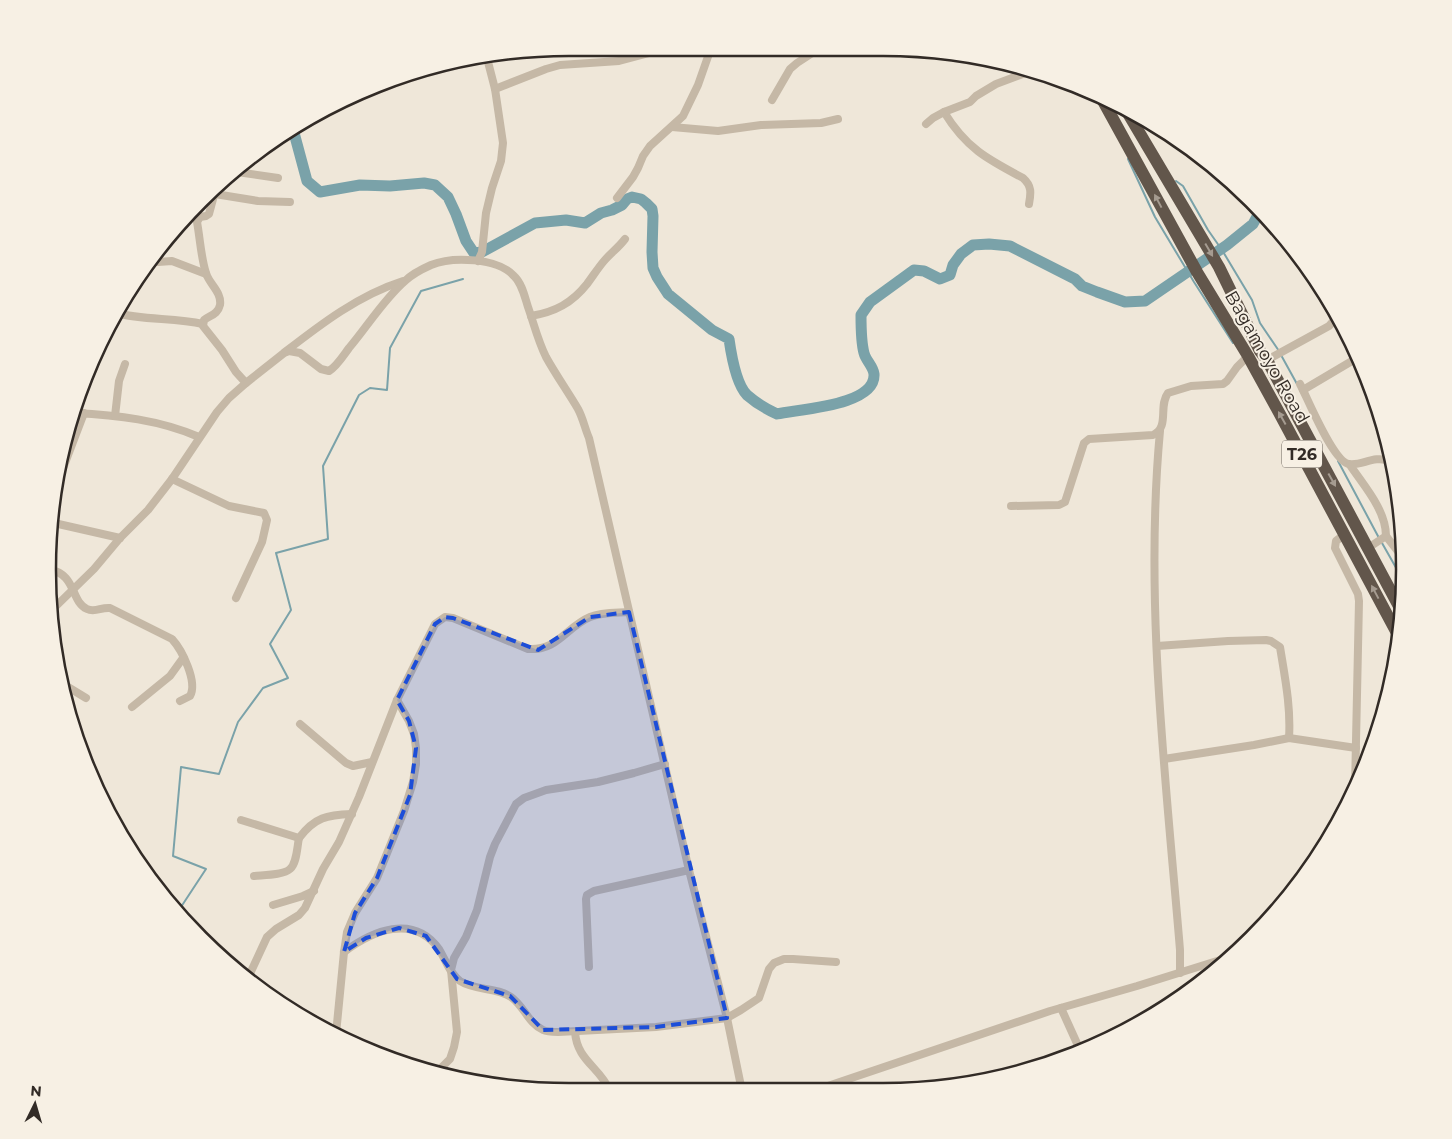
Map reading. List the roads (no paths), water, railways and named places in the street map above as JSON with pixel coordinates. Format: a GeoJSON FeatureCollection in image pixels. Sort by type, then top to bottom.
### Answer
{"type":"FeatureCollection","features":[{"type":"Feature","properties":{"kind":"highway","name":"Bagamoyo Road"},"geometry":{"type":"LineString","coordinates":[[1107,107],[1181,244],[1248,356],[1392,624]]}},
{"type":"Feature","properties":{"kind":"highway","name":"Bagamoyo Road"},"geometry":{"type":"LineString","coordinates":[[1133,122],[1219,267],[1260,351],[1267,360],[1395,599]]}},
{"type":"Feature","properties":{"kind":"street"},"geometry":{"type":"LineString","coordinates":[[494,89],[537,72],[560,66],[619,61],[638,56]]}},
{"type":"Feature","properties":{"kind":"street"},"geometry":{"type":"LineString","coordinates":[[617,198],[633,177],[646,151],[683,116],[708,56]]}},
{"type":"Feature","properties":{"kind":"street"},"geometry":{"type":"LineString","coordinates":[[772,100],[790,69],[808,56]]}},
{"type":"Feature","properties":{"kind":"street"},"geometry":{"type":"LineString","coordinates":[[478,261],[482,252],[486,213],[503,143],[488,63]]}},
{"type":"Feature","properties":{"kind":"street"},"geometry":{"type":"LineString","coordinates":[[926,124],[944,112],[970,102],[976,96],[996,84],[1020,75]]}},
{"type":"Feature","properties":{"kind":"street"},"geometry":{"type":"LineString","coordinates":[[944,112],[960,135],[975,150],[1028,182],[1031,189],[1029,204]]}},
{"type":"Feature","properties":{"kind":"street"},"geometry":{"type":"LineString","coordinates":[[672,127],[718,131],[761,124],[821,123],[838,119]]}},
{"type":"Feature","properties":{"kind":"street"},"geometry":{"type":"LineString","coordinates":[[244,173],[278,178]]}},
{"type":"Feature","properties":{"kind":"street"},"geometry":{"type":"LineString","coordinates":[[222,193],[258,201],[290,202]]}},
{"type":"Feature","properties":{"kind":"street"},"geometry":{"type":"LineString","coordinates":[[212,202],[209,214],[200,217],[197,222],[206,274],[218,293],[220,302],[218,311],[205,319],[203,324],[236,372],[246,383]]}},
{"type":"Feature","properties":{"kind":"street"},"geometry":{"type":"LineString","coordinates":[[531,316],[554,311],[576,295],[586,286],[605,260],[626,239]]}},
{"type":"Feature","properties":{"kind":"street"},"geometry":{"type":"LineString","coordinates":[[284,353],[295,351],[308,358],[321,369],[326,371],[331,369],[406,280],[432,264],[458,260],[478,261],[494,264],[515,276],[546,356],[579,411],[589,438],[689,870],[727,1018],[740,1083]]}},
{"type":"Feature","properties":{"kind":"street"},"geometry":{"type":"LineString","coordinates":[[159,262],[172,261],[206,274]]}},
{"type":"Feature","properties":{"kind":"street"},"geometry":{"type":"LineString","coordinates":[[57,605],[94,569],[120,538],[148,510],[216,412],[229,398],[284,353],[339,312],[392,284],[406,280]]}},
{"type":"Feature","properties":{"kind":"street"},"geometry":{"type":"LineString","coordinates":[[124,314],[203,324]]}},
{"type":"Feature","properties":{"kind":"street"},"geometry":{"type":"LineString","coordinates":[[1267,360],[1332,322]]}},
{"type":"Feature","properties":{"kind":"street"},"geometry":{"type":"LineString","coordinates":[[1180,973],[1180,950],[1156,646],[1155,506],[1160,431],[1163,424],[1164,399],[1168,393],[1190,386],[1223,384],[1248,356]]}},
{"type":"Feature","properties":{"kind":"street"},"geometry":{"type":"LineString","coordinates":[[1352,361],[1301,387],[1323,432],[1341,461],[1350,465],[1380,511],[1386,526],[1386,536],[1395,548]]}},
{"type":"Feature","properties":{"kind":"street"},"geometry":{"type":"LineString","coordinates":[[115,416],[119,381],[125,364]]}},
{"type":"Feature","properties":{"kind":"street"},"geometry":{"type":"LineString","coordinates":[[81,413],[115,416],[164,424],[199,437]]}},
{"type":"Feature","properties":{"kind":"street"},"geometry":{"type":"LineString","coordinates":[[72,444],[84,413]]}},
{"type":"Feature","properties":{"kind":"street"},"geometry":{"type":"LineString","coordinates":[[1011,506],[1059,504],[1065,502],[1084,443],[1089,439],[1153,435],[1160,431]]}},
{"type":"Feature","properties":{"kind":"street"},"geometry":{"type":"LineString","coordinates":[[1350,465],[1372,459],[1384,459]]}},
{"type":"Feature","properties":{"kind":"street"},"geometry":{"type":"LineString","coordinates":[[172,478],[229,506],[264,513],[267,520],[262,542],[236,598]]}},
{"type":"Feature","properties":{"kind":"street"},"geometry":{"type":"LineString","coordinates":[[58,524],[120,538]]}},
{"type":"Feature","properties":{"kind":"street"},"geometry":{"type":"LineString","coordinates":[[1345,534],[1336,540],[1334,546],[1358,594],[1359,601],[1355,769]]}},
{"type":"Feature","properties":{"kind":"street"},"geometry":{"type":"LineString","coordinates":[[1368,548],[1386,536]]}},
{"type":"Feature","properties":{"kind":"street"},"geometry":{"type":"LineString","coordinates":[[56,571],[64,576],[83,607],[88,610],[106,608],[113,610],[172,640],[178,645],[191,674],[193,689],[190,696],[180,701]]}},
{"type":"Feature","properties":{"kind":"street"},"geometry":{"type":"LineString","coordinates":[[251,972],[267,937],[299,915],[314,891],[323,869],[339,842],[352,814],[397,700],[435,624],[445,617],[453,618],[528,649],[538,650],[551,645],[590,617],[600,614],[629,612]]}},
{"type":"Feature","properties":{"kind":"street"},"geometry":{"type":"LineString","coordinates":[[1156,646],[1266,640],[1276,644],[1280,647],[1289,701],[1290,722],[1288,738]]}},
{"type":"Feature","properties":{"kind":"street"},"geometry":{"type":"LineString","coordinates":[[132,707],[170,676],[183,658]]}},
{"type":"Feature","properties":{"kind":"street"},"geometry":{"type":"LineString","coordinates":[[71,689],[86,698]]}},
{"type":"Feature","properties":{"kind":"street"},"geometry":{"type":"LineString","coordinates":[[337,1027],[347,932],[354,913],[377,878],[404,812],[413,782],[416,764],[414,734],[410,721],[397,700]]}},
{"type":"Feature","properties":{"kind":"street"},"geometry":{"type":"LineString","coordinates":[[300,724],[346,763],[353,766],[372,762]]}},
{"type":"Feature","properties":{"kind":"street"},"geometry":{"type":"LineString","coordinates":[[1164,759],[1288,738],[1356,748]]}},
{"type":"Feature","properties":{"kind":"street"},"geometry":{"type":"LineString","coordinates":[[443,1066],[450,1059],[457,1032],[451,970],[454,958],[466,937],[477,910],[495,844],[516,804],[524,798],[546,790],[598,782],[634,774],[665,764]]}},
{"type":"Feature","properties":{"kind":"street"},"geometry":{"type":"LineString","coordinates":[[254,876],[285,872],[290,869],[294,863],[299,838],[305,829],[319,819],[333,815],[352,814]]}},
{"type":"Feature","properties":{"kind":"street"},"geometry":{"type":"LineString","coordinates":[[241,820],[299,838]]}},
{"type":"Feature","properties":{"kind":"street"},"geometry":{"type":"LineString","coordinates":[[589,967],[586,899],[590,893],[689,870]]}},
{"type":"Feature","properties":{"kind":"street"},"geometry":{"type":"LineString","coordinates":[[273,905],[314,891]]}},
{"type":"Feature","properties":{"kind":"street"},"geometry":{"type":"LineString","coordinates":[[344,952],[380,931],[400,928],[413,930],[426,936],[438,948],[457,979],[468,985],[510,996],[534,1024],[543,1030],[558,1032],[663,1027],[727,1018],[759,998],[769,969],[774,963],[784,959],[836,962]]}},
{"type":"Feature","properties":{"kind":"street"},"geometry":{"type":"LineString","coordinates":[[837,1083],[1061,1008],[1212,963]]}},
{"type":"Feature","properties":{"kind":"street"},"geometry":{"type":"LineString","coordinates":[[1061,1008],[1078,1045]]}},
{"type":"Feature","properties":{"kind":"street"},"geometry":{"type":"LineString","coordinates":[[575,1032],[577,1044],[582,1054],[597,1070],[605,1083]]}},
{"type":"Feature","properties":{"kind":"waterway"},"geometry":{"type":"LineString","coordinates":[[295,136],[307,181],[320,192],[360,185],[390,186],[424,183],[435,185],[448,197],[466,241],[474,253],[482,252],[535,223],[566,220],[585,223],[601,213],[622,205],[627,199],[632,197],[641,199],[652,209],[653,268],[657,277],[668,294],[712,330],[729,339],[735,368],[743,390],[757,403],[777,414],[834,404],[863,393],[871,385],[874,374],[864,353],[861,334],[861,315],[870,302],[914,270],[924,271],[940,279],[950,275],[953,265],[961,254],[973,245],[1010,246],[1075,279],[1082,286],[1125,302],[1145,301],[1227,245],[1253,224],[1256,218]]}},
{"type":"Feature","properties":{"kind":"waterway"},"geometry":{"type":"LineString","coordinates":[[1128,159],[1155,217],[1233,343]]}},
{"type":"Feature","properties":{"kind":"waterway"},"geometry":{"type":"LineString","coordinates":[[1176,181],[1183,186],[1208,230],[1222,250],[1252,300],[1260,323],[1279,351]]}},
{"type":"Feature","properties":{"kind":"waterway"},"geometry":{"type":"LineString","coordinates":[[182,906],[206,869],[173,856],[181,767],[219,774],[238,722],[263,688],[288,678],[270,644],[291,610],[276,553],[328,539],[323,466],[359,395],[370,388],[387,390],[390,348],[421,291],[463,279]]}},
{"type":"Feature","properties":{"kind":"waterway"},"geometry":{"type":"LineString","coordinates":[[1281,355],[1297,384]]}},
{"type":"Feature","properties":{"kind":"waterway"},"geometry":{"type":"LineString","coordinates":[[1338,461],[1379,538]]}},
{"type":"Feature","properties":{"kind":"waterway"},"geometry":{"type":"LineString","coordinates":[[1382,543],[1396,568]]}}]}
